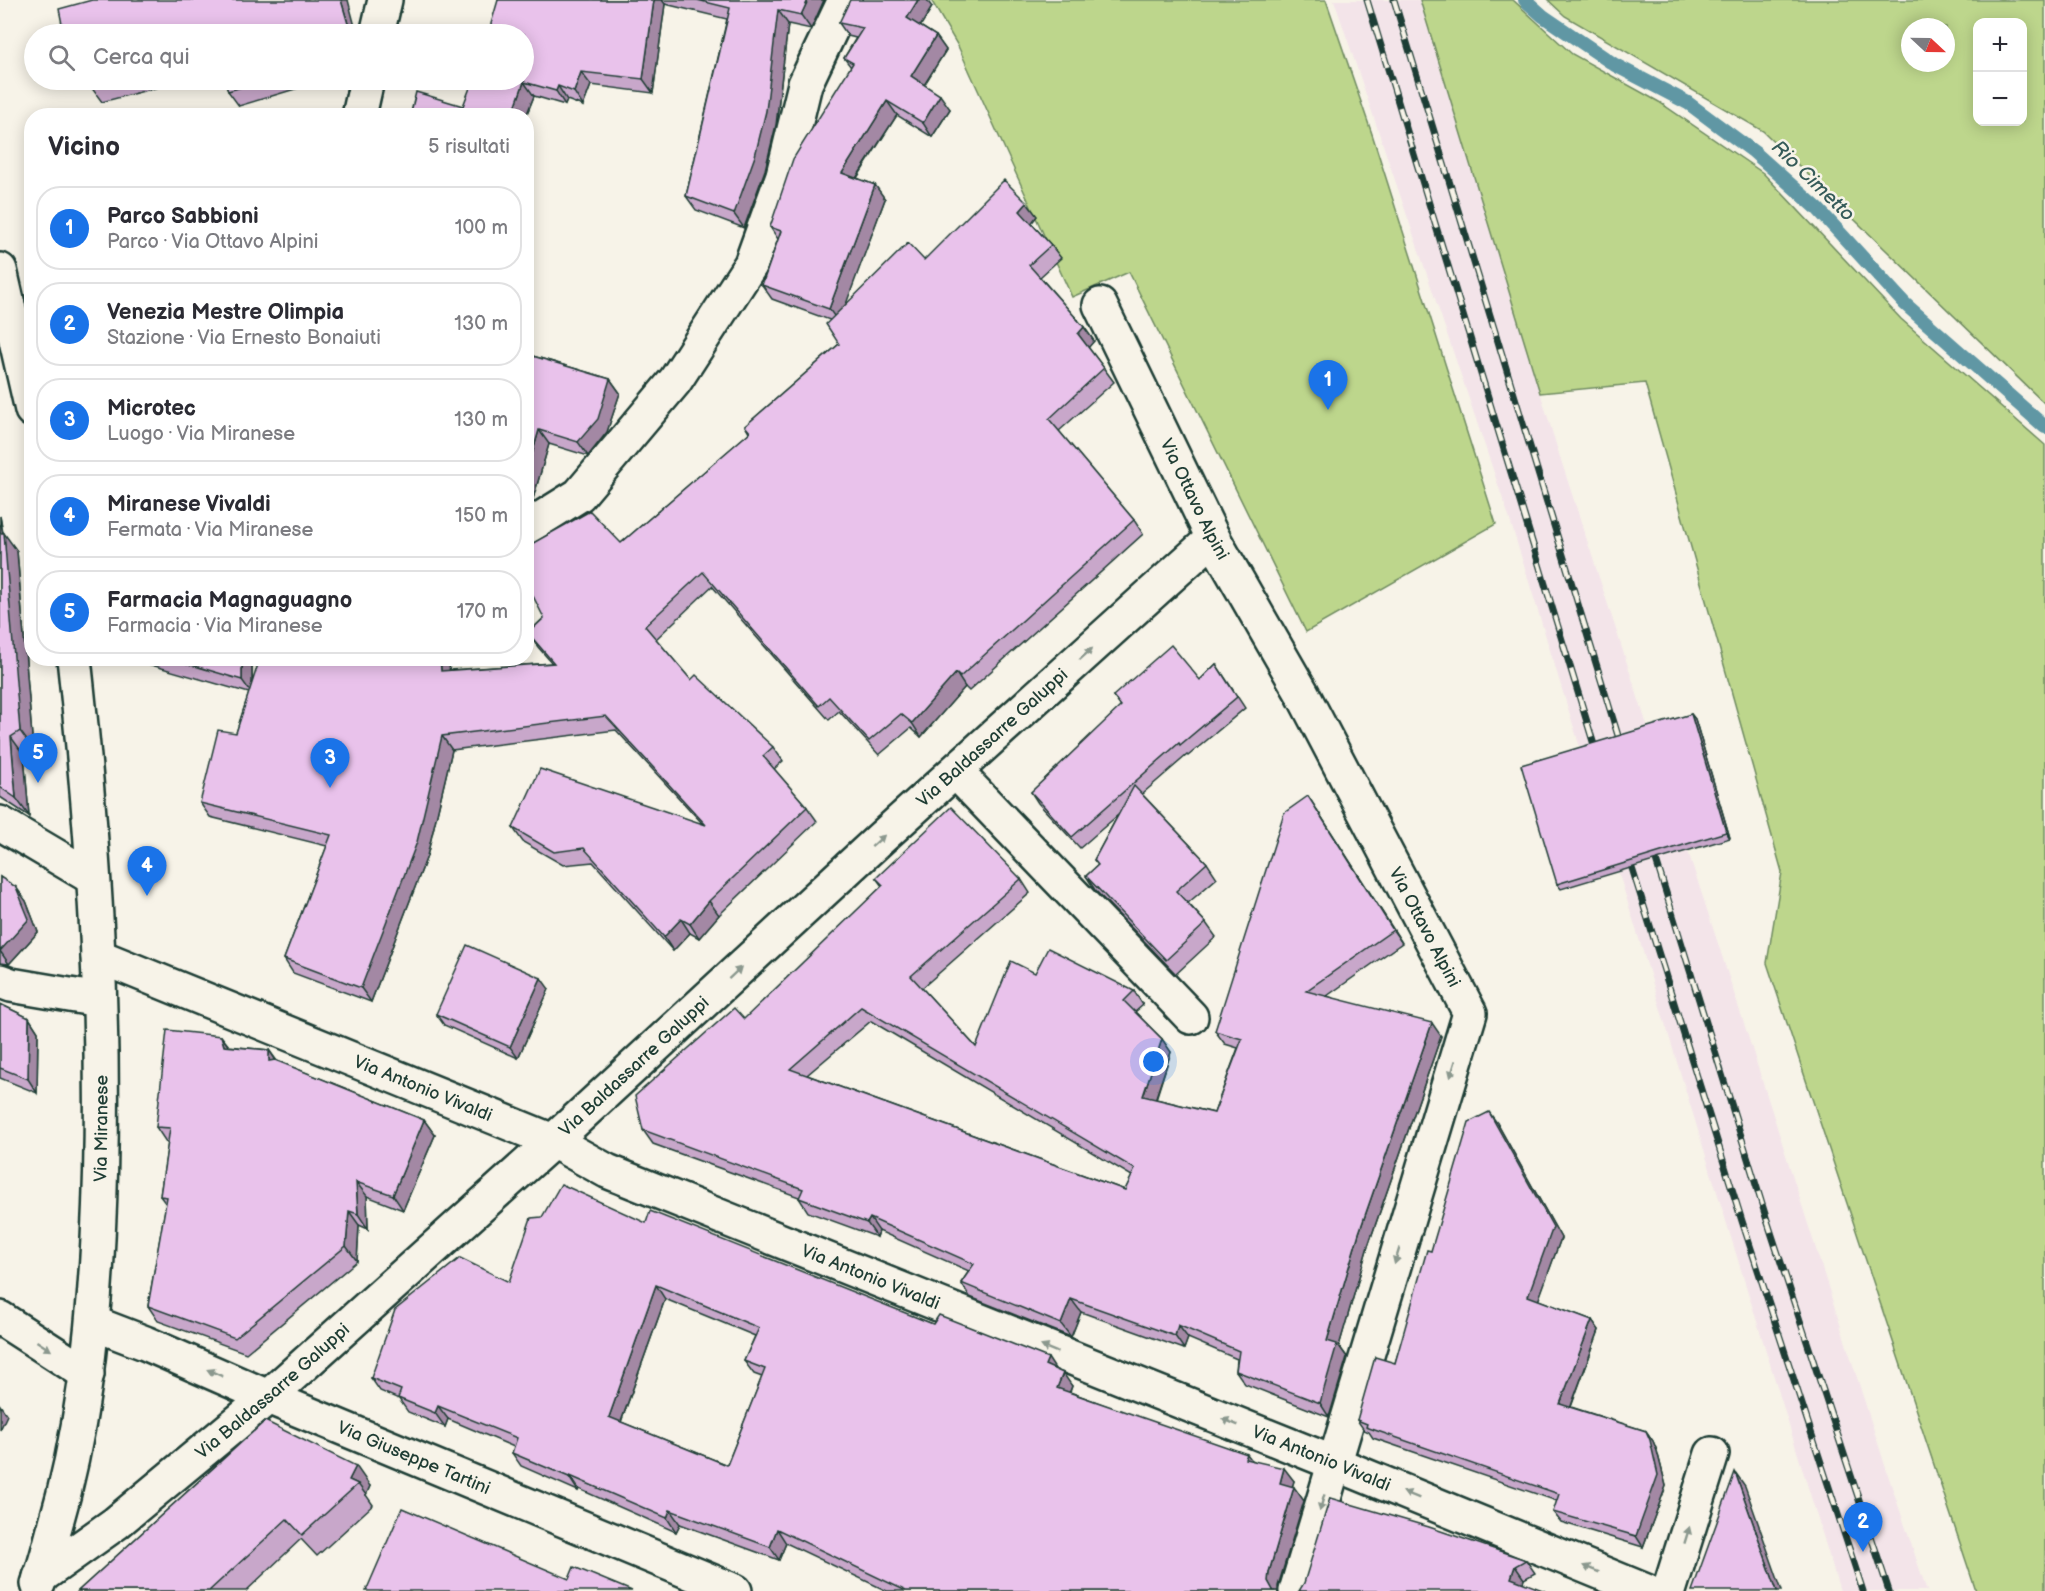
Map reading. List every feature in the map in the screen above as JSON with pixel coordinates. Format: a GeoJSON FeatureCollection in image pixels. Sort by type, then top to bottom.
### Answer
{"type":"FeatureCollection","features":[{"type":"Feature","properties":{"kind":"street"},"geometry":{"type":"LineString","coordinates":[[379,24],[385,0]]}},
{"type":"Feature","properties":{"kind":"street"},"geometry":{"type":"LineString","coordinates":[[534,523],[579,495],[587,487],[675,381],[751,264],[783,175],[805,84],[845,0]]}},
{"type":"Feature","properties":{"kind":"street"},"geometry":{"type":"LineString","coordinates":[[361,108],[365,90]]}},
{"type":"Feature","properties":{"kind":"street"},"geometry":{"type":"LineString","coordinates":[[0,270],[24,376]]}},
{"type":"Feature","properties":{"kind":"street","name":"Via Ottavo Alpini"},"geometry":{"type":"LineString","coordinates":[[1100,305],[1213,537],[1302,693],[1470,1013],[1296,1591]]}},
{"type":"Feature","properties":{"kind":"street","name":"Via Baldassarre Galuppi"},"geometry":{"type":"LineString","coordinates":[[38,1584],[116,1523],[268,1397],[553,1141],[872,846],[1213,537]]}},
{"type":"Feature","properties":{"kind":"street","name":"Via Miranese"},"geometry":{"type":"LineString","coordinates":[[38,1584],[68,1482],[87,1374],[93,1323],[102,1164],[98,956],[85,754],[75,666]]}},
{"type":"Feature","properties":{"kind":"street"},"geometry":{"type":"LineString","coordinates":[[956,772],[1191,1017]]}},
{"type":"Feature","properties":{"kind":"street"},"geometry":{"type":"LineString","coordinates":[[0,823],[93,878]]}},
{"type":"Feature","properties":{"kind":"street","name":"Via Antonio Vivaldi"},"geometry":{"type":"LineString","coordinates":[[98,956],[553,1141],[607,1171],[1646,1591]]}},
{"type":"Feature","properties":{"kind":"street"},"geometry":{"type":"LineString","coordinates":[[0,981],[11,985],[99,1000]]}},
{"type":"Feature","properties":{"kind":"street"},"geometry":{"type":"LineString","coordinates":[[0,1318],[87,1374]]}},
{"type":"Feature","properties":{"kind":"street","name":"Via Giuseppe Tartini"},"geometry":{"type":"LineString","coordinates":[[93,1323],[145,1342],[268,1397],[735,1591]]}},
{"type":"Feature","properties":{"kind":"street"},"geometry":{"type":"LineString","coordinates":[[1669,1591],[1712,1454]]}},
{"type":"Feature","properties":{"kind":"shaded area"},"geometry":{"type":"Polygon","coordinates":[[[1334,0],[1420,0],[1559,454],[1927,1591],[1840,1591],[1509,517],[1334,0]]]}},
{"type":"Feature","properties":{"kind":"green space"},"geometry":{"type":"Polygon","coordinates":[[[931,0],[1326,0],[1372,134],[1496,524],[1306,632],[1129,272],[1072,297],[958,46],[931,0]]]}},
{"type":"Feature","properties":{"kind":"green space"},"geometry":{"type":"Polygon","coordinates":[[[1420,0],[1513,0],[1572,54],[1659,102],[1763,173],[1901,319],[2045,445],[2045,1591],[1976,1591],[1767,963],[1782,872],[1645,383],[1540,393],[1420,0]]]}},
{"type":"Feature","properties":{"kind":"green space"},"geometry":{"type":"Polygon","coordinates":[[[1548,0],[2045,0],[2045,404],[1763,131],[1565,16],[1548,0]]]}},
{"type":"Feature","properties":{"kind":"building"},"geometry":{"type":"Polygon","coordinates":[[[92,0],[341,0],[348,24],[62,24],[59,9],[92,0]]]}},
{"type":"Feature","properties":{"kind":"building"},"geometry":{"type":"Polygon","coordinates":[[[498,0],[654,0],[643,79],[581,72],[574,92],[558,86],[556,91],[534,85],[534,24],[491,24],[498,0]]]}},
{"type":"Feature","properties":{"kind":"building"},"geometry":{"type":"Polygon","coordinates":[[[697,0],[808,0],[801,15],[778,10],[766,111],[755,156],[734,214],[686,196],[730,8],[697,0]]]}},
{"type":"Feature","properties":{"kind":"building"},"geometry":{"type":"Polygon","coordinates":[[[850,0],[918,0],[907,18],[936,36],[911,76],[940,95],[923,123],[887,101],[842,173],[875,185],[829,309],[762,285],[781,231],[770,227],[793,159],[853,63],[844,58],[863,28],[839,23],[850,0]]]}},
{"type":"Feature","properties":{"kind":"building"},"geometry":{"type":"Polygon","coordinates":[[[469,90],[521,90],[515,108],[412,108],[416,92],[463,106],[469,90]]]}},
{"type":"Feature","properties":{"kind":"building"},"geometry":{"type":"Polygon","coordinates":[[[1004,180],[1027,203],[1020,211],[1051,245],[1029,265],[1084,327],[1078,334],[1104,368],[1049,419],[1134,520],[960,677],[956,673],[912,723],[901,714],[869,741],[829,697],[819,706],[703,572],[645,626],[691,680],[696,675],[773,747],[763,756],[807,807],[709,901],[690,924],[681,919],[664,937],[584,848],[554,852],[513,828],[540,769],[706,825],[606,716],[442,736],[417,842],[361,988],[284,959],[331,835],[200,803],[218,730],[236,733],[257,666],[441,666],[441,671],[554,663],[534,640],[534,627],[544,618],[534,598],[534,542],[590,511],[621,543],[750,432],[745,426],[839,344],[826,324],[908,243],[924,260],[1004,180]]]}},
{"type":"Feature","properties":{"kind":"building"},"geometry":{"type":"Polygon","coordinates":[[[534,356],[610,379],[598,419],[578,442],[539,430],[534,447],[534,356]]]}},
{"type":"Feature","properties":{"kind":"building"},"geometry":{"type":"Polygon","coordinates":[[[0,533],[4,533],[20,731],[11,737],[16,798],[0,787],[0,533]]]}},
{"type":"Feature","properties":{"kind":"building"},"geometry":{"type":"Polygon","coordinates":[[[1171,645],[1200,680],[1216,664],[1237,697],[1180,745],[1179,743],[1072,837],[1031,792],[1121,706],[1113,696],[1171,645]]]}},
{"type":"Feature","properties":{"kind":"building"},"geometry":{"type":"Polygon","coordinates":[[[195,666],[242,666],[242,680],[195,666]]]}},
{"type":"Feature","properties":{"kind":"building"},"geometry":{"type":"Polygon","coordinates":[[[1691,714],[1726,832],[1557,884],[1521,765],[1691,714]]]}},
{"type":"Feature","properties":{"kind":"building"},"geometry":{"type":"Polygon","coordinates":[[[1134,786],[1207,863],[1176,891],[1206,923],[1166,960],[1086,876],[1098,865],[1094,860],[1134,786]]]}},
{"type":"Feature","properties":{"kind":"building"},"geometry":{"type":"Polygon","coordinates":[[[1308,796],[1393,930],[1306,991],[1432,1023],[1359,1233],[1327,1341],[1337,1344],[1320,1403],[1236,1371],[1239,1351],[1178,1325],[1175,1336],[1071,1299],[1061,1324],[961,1283],[974,1264],[870,1218],[867,1223],[799,1198],[803,1189],[643,1130],[635,1096],[734,1008],[744,1019],[883,885],[876,878],[951,807],[1021,879],[911,976],[976,1047],[1011,961],[1035,973],[1048,948],[1134,991],[1124,1001],[1162,1039],[1143,1096],[1214,1113],[1242,1039],[1215,1031],[1284,813],[1308,796]],[[861,1007],[790,1069],[1125,1190],[1135,1169],[861,1007]]]}},
{"type":"Feature","properties":{"kind":"building"},"geometry":{"type":"Polygon","coordinates":[[[0,877],[16,887],[29,919],[0,951],[0,877]]]}},
{"type":"Feature","properties":{"kind":"building"},"geometry":{"type":"Polygon","coordinates":[[[467,945],[541,978],[510,1047],[436,1014],[467,945]]]}},
{"type":"Feature","properties":{"kind":"building"},"geometry":{"type":"Polygon","coordinates":[[[0,1004],[29,1018],[28,1079],[0,1068],[0,1004]]]}},
{"type":"Feature","properties":{"kind":"building"},"geometry":{"type":"Polygon","coordinates":[[[167,1030],[221,1036],[224,1046],[269,1050],[269,1061],[275,1060],[424,1120],[393,1195],[356,1182],[358,1214],[349,1211],[346,1246],[235,1338],[148,1306],[167,1197],[160,1196],[170,1128],[156,1127],[167,1030]]]}},
{"type":"Feature","properties":{"kind":"building"},"geometry":{"type":"Polygon","coordinates":[[[1489,1112],[1553,1227],[1528,1296],[1592,1320],[1560,1404],[1646,1431],[1650,1440],[1658,1475],[1636,1536],[1553,1512],[1559,1494],[1366,1427],[1367,1424],[1357,1420],[1375,1357],[1395,1363],[1427,1250],[1431,1251],[1469,1122],[1489,1112]]]}},
{"type":"Feature","properties":{"kind":"building"},"geometry":{"type":"Polygon","coordinates":[[[561,1184],[646,1223],[650,1211],[933,1324],[939,1315],[1048,1358],[1045,1365],[1063,1373],[1057,1388],[1247,1454],[1245,1459],[1284,1468],[1280,1483],[1294,1487],[1269,1572],[1268,1581],[1274,1591],[906,1591],[777,1529],[770,1547],[670,1510],[667,1518],[512,1453],[517,1438],[438,1406],[435,1413],[398,1398],[401,1390],[371,1378],[395,1310],[460,1258],[509,1282],[531,1218],[542,1217],[561,1184]],[[656,1285],[609,1417],[727,1465],[765,1369],[744,1361],[759,1328],[656,1285]]]}},
{"type":"Feature","properties":{"kind":"building"},"geometry":{"type":"Polygon","coordinates":[[[265,1421],[356,1466],[349,1480],[358,1484],[302,1535],[287,1519],[209,1591],[78,1591],[265,1421]]]}},
{"type":"Feature","properties":{"kind":"building"},"geometry":{"type":"Polygon","coordinates":[[[1735,1472],[1777,1591],[1692,1591],[1735,1472]]]}},
{"type":"Feature","properties":{"kind":"building"},"geometry":{"type":"Polygon","coordinates":[[[1330,1498],[1429,1527],[1526,1560],[1515,1566],[1511,1578],[1545,1591],[1299,1591],[1304,1583],[1330,1498]]]}},
{"type":"Feature","properties":{"kind":"building"},"geometry":{"type":"Polygon","coordinates":[[[402,1508],[569,1579],[574,1567],[632,1591],[366,1591],[402,1508]]]}},
{"type":"Feature","properties":{"kind":"waterway","name":"Rio Cimetto"},"geometry":{"type":"LineString","coordinates":[[1525,0],[1543,16],[1615,65],[1688,103],[1754,152],[1818,209],[1905,304],[2045,427]]}},
{"type":"Feature","properties":{"kind":"railway"},"geometry":{"type":"LineString","coordinates":[[1367,0],[1598,758]]}},
{"type":"Feature","properties":{"kind":"railway"},"geometry":{"type":"LineString","coordinates":[[1394,0],[1623,752]]}},
{"type":"Feature","properties":{"kind":"railway"},"geometry":{"type":"LineString","coordinates":[[1651,844],[1765,1214],[1889,1591]]}},
{"type":"Feature","properties":{"kind":"railway"},"geometry":{"type":"LineString","coordinates":[[1627,852],[1742,1221],[1863,1591]]}},
{"type":"Feature","properties":{"kind":"place","name":"Parco Sabbioni"},"geometry":{"type":"Point","coordinates":[1328,410]}},
{"type":"Feature","properties":{"kind":"place","name":"Farmacia Magnaguagno"},"geometry":{"type":"Point","coordinates":[38,783]}},
{"type":"Feature","properties":{"kind":"place","name":"Microtec"},"geometry":{"type":"Point","coordinates":[330,788]}},
{"type":"Feature","properties":{"kind":"place","name":"Miranese Vivaldi"},"geometry":{"type":"Point","coordinates":[147,896]}},
{"type":"Feature","properties":{"kind":"place","name":"Venezia Mestre Olimpia"},"geometry":{"type":"Point","coordinates":[1863,1552]}}]}
